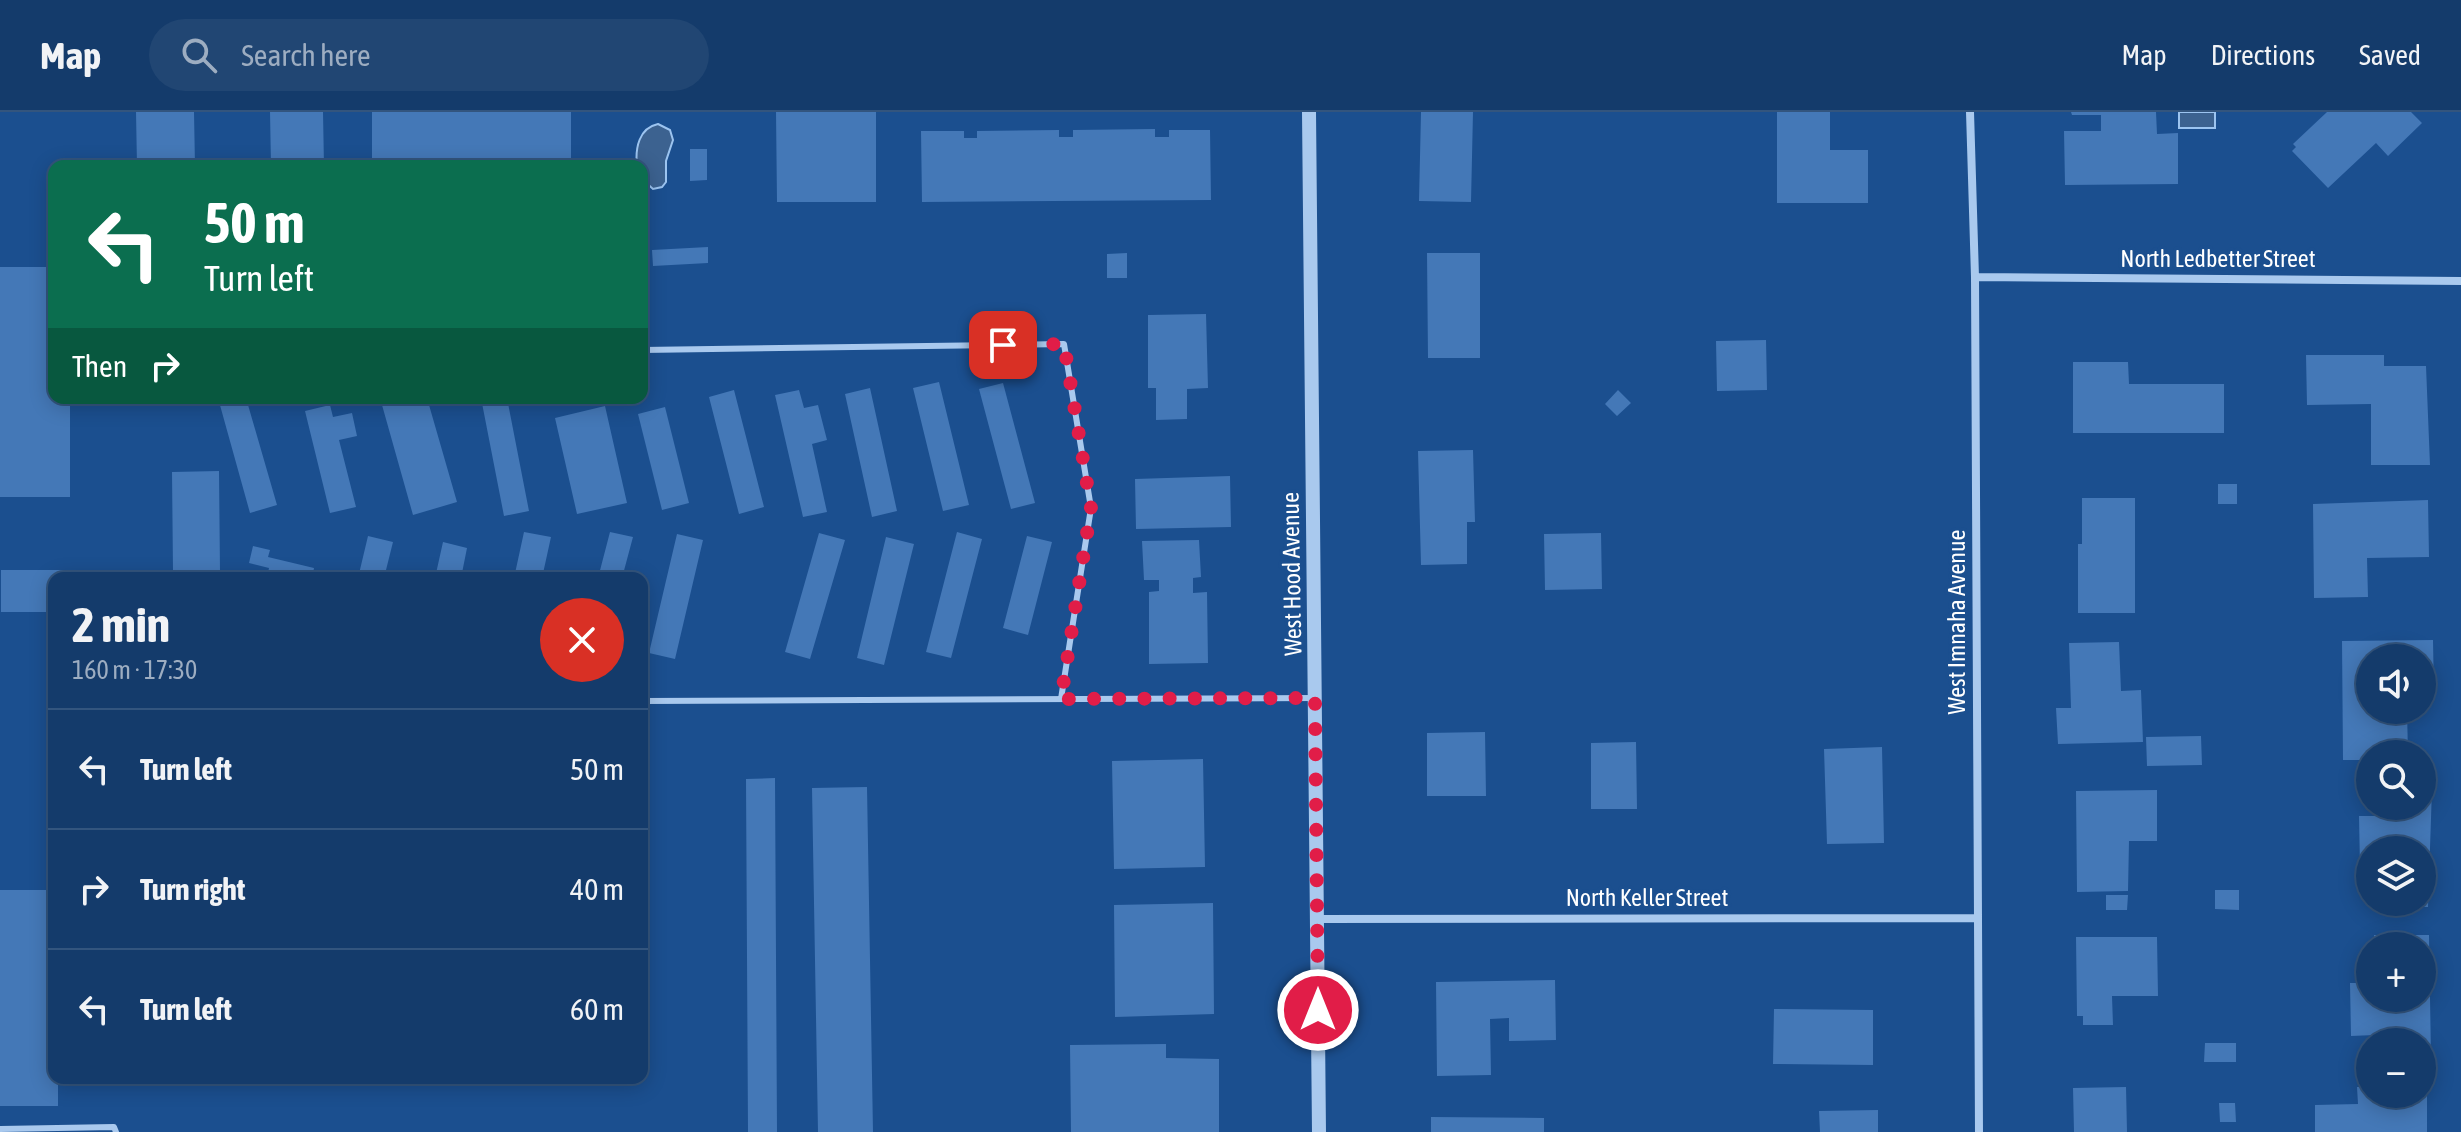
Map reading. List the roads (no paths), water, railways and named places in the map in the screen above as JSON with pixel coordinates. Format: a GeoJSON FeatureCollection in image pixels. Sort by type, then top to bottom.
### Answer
{"type":"FeatureCollection","features":[{"type":"Feature","properties":{"kind":"street","name":"West Hood Avenue"},"geometry":{"type":"LineString","coordinates":[[1309,112],[1319,1132]]}},
{"type":"Feature","properties":{"kind":"street","name":"West Imnaha Avenue"},"geometry":{"type":"LineString","coordinates":[[1970,112],[1975,277],[1979,1132]]}},
{"type":"Feature","properties":{"kind":"street","name":"North Ledbetter Street"},"geometry":{"type":"LineString","coordinates":[[1975,277],[2461,281]]}},
{"type":"Feature","properties":{"kind":"street","name":"North Keller Street"},"geometry":{"type":"LineString","coordinates":[[1317,919],[1978,918]]}},
{"type":"Feature","properties":{"kind":"lane"},"geometry":{"type":"LineString","coordinates":[[648,350],[1064,344],[1091,508],[1061,699]]}},
{"type":"Feature","properties":{"kind":"lane"},"geometry":{"type":"LineString","coordinates":[[648,701],[1315,698]]}},
{"type":"Feature","properties":{"kind":"lane"},"geometry":{"type":"LineString","coordinates":[[0,1129],[114,1127],[116,1132]]}},
{"type":"Feature","properties":{"kind":"water"},"geometry":{"type":"Polygon","coordinates":[[[2179,112],[2215,112],[2215,128],[2179,128],[2179,112]]]}},
{"type":"Feature","properties":{"kind":"water"},"geometry":{"type":"Polygon","coordinates":[[[658,124],[670,130],[673,140],[666,161],[666,182],[662,187],[653,189],[648,184],[648,160],[637,160],[642,134],[658,124]]]}}]}
